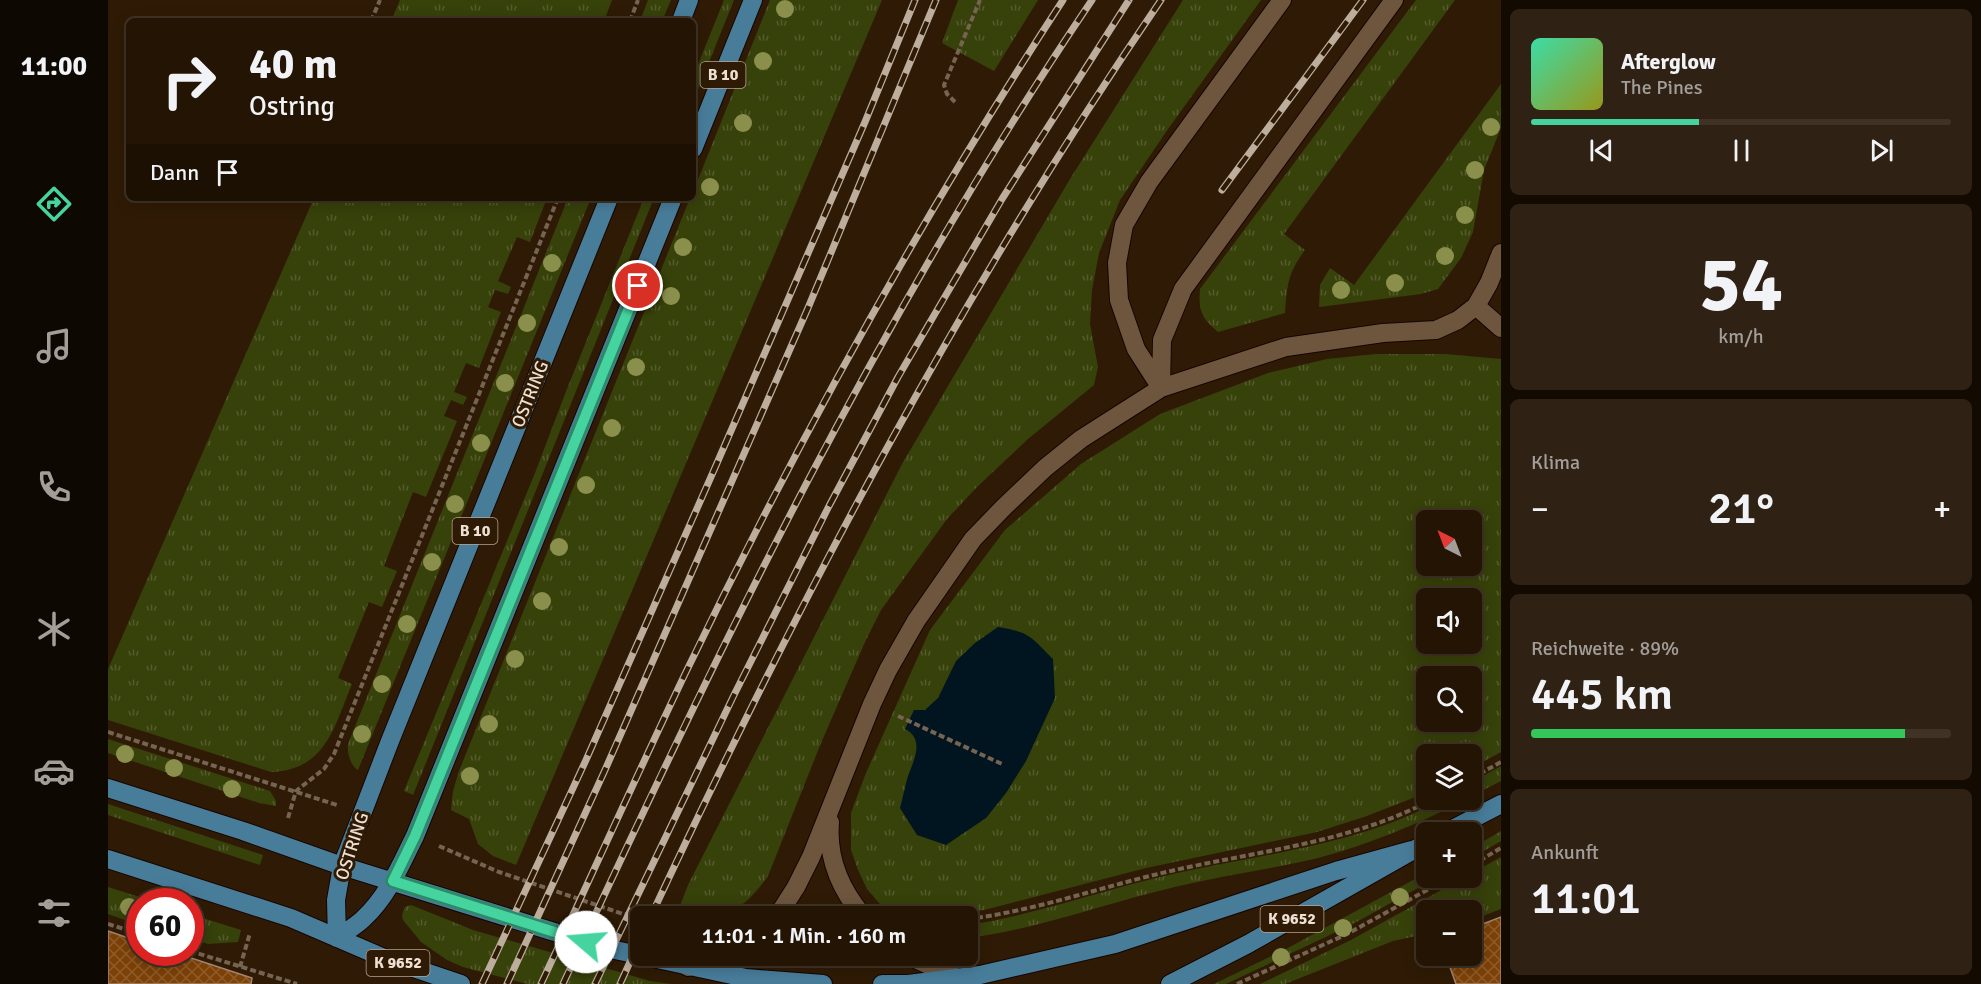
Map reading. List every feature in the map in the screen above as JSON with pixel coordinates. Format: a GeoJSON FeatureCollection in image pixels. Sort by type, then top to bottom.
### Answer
{"type":"FeatureCollection","features":[{"type":"Feature","properties":{"kind":"main road"},"geometry":{"type":"LineString","coordinates":[[682,18],[689,0]]}},
{"type":"Feature","properties":{"kind":"main road","name":"B 10"},"geometry":{"type":"LineString","coordinates":[[696,142],[753,0]]}},
{"type":"Feature","properties":{"kind":"main road","name":"OSTRING"},"geometry":{"type":"LineString","coordinates":[[337,938],[336,900],[342,866],[390,741],[608,201]]}},
{"type":"Feature","properties":{"kind":"main road"},"geometry":{"type":"LineString","coordinates":[[108,859],[258,907],[337,938],[362,921],[378,904],[393,881],[415,836],[672,201]]}},
{"type":"Feature","properties":{"kind":"main road"},"geometry":{"type":"LineString","coordinates":[[108,788],[279,843],[342,866],[606,948],[746,978],[823,984]]}},
{"type":"Feature","properties":{"kind":"main road"},"geometry":{"type":"LineString","coordinates":[[1466,822],[1501,804]]}},
{"type":"Feature","properties":{"kind":"main road","name":"K 9652"},"geometry":{"type":"LineString","coordinates":[[882,984],[908,984],[980,975],[1115,944],[1336,871],[1416,848]]}},
{"type":"Feature","properties":{"kind":"main road","name":"K 9652"},"geometry":{"type":"LineString","coordinates":[[1170,984],[1248,944],[1416,849]]}},
{"type":"Feature","properties":{"kind":"main road","name":"K 9652"},"geometry":{"type":"LineString","coordinates":[[337,938],[384,958],[461,984]]}},
{"type":"Feature","properties":{"kind":"street"},"geometry":{"type":"LineString","coordinates":[[1161,388],[1136,349],[1119,300],[1117,263],[1124,225],[1161,164],[1282,0]]}},
{"type":"Feature","properties":{"kind":"street"},"geometry":{"type":"LineString","coordinates":[[1161,388],[1162,340],[1183,289],[1394,0]]}},
{"type":"Feature","properties":{"kind":"street"},"geometry":{"type":"LineString","coordinates":[[784,906],[804,871],[888,670],[916,621],[973,539],[1004,507],[1072,447],[1161,388],[1286,347],[1383,333],[1436,330],[1458,320],[1476,306],[1489,283],[1501,253]]}},
{"type":"Feature","properties":{"kind":"street"},"geometry":{"type":"LineString","coordinates":[[1476,306],[1501,328]]}},
{"type":"Feature","properties":{"kind":"street"},"geometry":{"type":"LineString","coordinates":[[837,791],[829,840],[833,865],[843,888],[856,906]]}},
{"type":"Feature","properties":{"kind":"street"},"geometry":{"type":"LineString","coordinates":[[931,966],[955,977]]}},
{"type":"Feature","properties":{"kind":"path"},"geometry":{"type":"LineString","coordinates":[[372,18],[380,0]]}},
{"type":"Feature","properties":{"kind":"path"},"geometry":{"type":"LineString","coordinates":[[631,18],[638,0]]}},
{"type":"Feature","properties":{"kind":"path"},"geometry":{"type":"LineString","coordinates":[[955,102],[947,94],[944,86],[981,0]]}},
{"type":"Feature","properties":{"kind":"path"},"geometry":{"type":"LineString","coordinates":[[279,843],[296,791],[324,769],[334,754],[557,201]]}},
{"type":"Feature","properties":{"kind":"path"},"geometry":{"type":"LineString","coordinates":[[872,704],[1002,764]]}},
{"type":"Feature","properties":{"kind":"path"},"geometry":{"type":"LineString","coordinates":[[108,732],[257,781],[296,791]]}},
{"type":"Feature","properties":{"kind":"path"},"geometry":{"type":"LineString","coordinates":[[1482,772],[1501,762]]}},
{"type":"Feature","properties":{"kind":"path"},"geometry":{"type":"LineString","coordinates":[[978,917],[1030,908],[1158,874],[1320,840],[1386,819],[1416,806]]}},
{"type":"Feature","properties":{"kind":"path"},"geometry":{"type":"LineString","coordinates":[[1482,859],[1501,848]]}},
{"type":"Feature","properties":{"kind":"path"},"geometry":{"type":"LineString","coordinates":[[499,872],[630,914]]}},
{"type":"Feature","properties":{"kind":"path"},"geometry":{"type":"LineString","coordinates":[[1237,984],[1347,934],[1431,888]]}},
{"type":"Feature","properties":{"kind":"path"},"geometry":{"type":"LineString","coordinates":[[240,967],[258,907]]}},
{"type":"Feature","properties":{"kind":"path"},"geometry":{"type":"LineString","coordinates":[[108,924],[126,930]]}},
{"type":"Feature","properties":{"kind":"path"},"geometry":{"type":"LineString","coordinates":[[204,955],[297,984]]}},
{"type":"Feature","properties":{"kind":"green space"},"geometry":{"type":"Polygon","coordinates":[[[400,0],[612,0],[605,18],[392,18],[400,0]]]}},
{"type":"Feature","properties":{"kind":"green space"},"geometry":{"type":"Polygon","coordinates":[[[648,0],[671,0],[663,18],[641,18],[648,0]]]}},
{"type":"Feature","properties":{"kind":"green space"},"geometry":{"type":"Polygon","coordinates":[[[724,0],[734,0],[696,95],[696,70],[724,0]]]}},
{"type":"Feature","properties":{"kind":"green space"},"geometry":{"type":"Polygon","coordinates":[[[770,0],[882,0],[516,865],[493,856],[478,844],[469,819],[451,810],[453,791],[459,771],[689,201],[696,201],[696,185],[770,0]]]}},
{"type":"Feature","properties":{"kind":"green space"},"geometry":{"type":"Polygon","coordinates":[[[958,0],[1038,0],[994,71],[942,43],[958,0]]]}},
{"type":"Feature","properties":{"kind":"green space"},"geometry":{"type":"Polygon","coordinates":[[[1183,0],[1261,0],[1120,200],[1099,253],[1092,290],[1090,324],[1098,367],[1094,385],[1028,439],[978,486],[947,519],[881,610],[821,743],[768,876],[758,889],[740,906],[680,906],[688,885],[902,464],[1070,179],[1183,0]]]}},
{"type":"Feature","properties":{"kind":"green space"},"geometry":{"type":"Polygon","coordinates":[[[1416,0],[1455,0],[1284,234],[1305,250],[1289,280],[1285,313],[1218,332],[1202,314],[1200,289],[1416,0]]]}},
{"type":"Feature","properties":{"kind":"green space"},"geometry":{"type":"Polygon","coordinates":[[[1501,84],[1501,128],[1484,170],[1473,232],[1461,258],[1438,289],[1421,294],[1319,307],[1320,285],[1330,268],[1354,285],[1501,84]]]}},
{"type":"Feature","properties":{"kind":"green space"},"geometry":{"type":"Polygon","coordinates":[[[313,201],[546,201],[530,242],[517,237],[498,281],[511,287],[508,294],[495,290],[488,307],[501,312],[479,368],[466,363],[454,392],[467,397],[463,405],[451,400],[444,416],[457,421],[426,497],[413,492],[384,566],[397,571],[382,607],[369,602],[338,678],[352,684],[333,730],[316,755],[290,769],[271,772],[108,720],[108,669],[313,201]]]}},
{"type":"Feature","properties":{"kind":"green space"},"geometry":{"type":"Polygon","coordinates":[[[567,201],[590,201],[358,770],[350,758],[348,744],[567,201]]]}},
{"type":"Feature","properties":{"kind":"green space"},"geometry":{"type":"Polygon","coordinates":[[[643,201],[653,201],[413,795],[404,791],[535,473],[643,201]]]}},
{"type":"Feature","properties":{"kind":"green space"},"geometry":{"type":"Polygon","coordinates":[[[1376,354],[1445,354],[1501,359],[1501,752],[1482,762],[1482,744],[1416,744],[1416,797],[1317,832],[1146,868],[984,910],[978,911],[978,906],[883,906],[880,904],[867,889],[851,850],[851,813],[866,773],[930,630],[1005,530],[1081,464],[1160,414],[1268,373],[1327,359],[1376,354]]]}},
{"type":"Feature","properties":{"kind":"green space"},"geometry":{"type":"Polygon","coordinates":[[[108,739],[270,791],[276,801],[276,806],[259,803],[108,753],[108,739]]]}},
{"type":"Feature","properties":{"kind":"green space"},"geometry":{"type":"Polygon","coordinates":[[[1501,766],[1501,781],[1482,791],[1482,776],[1501,766]]]}},
{"type":"Feature","properties":{"kind":"green space"},"geometry":{"type":"Polygon","coordinates":[[[108,804],[263,855],[260,865],[108,815],[108,804]]]}},
{"type":"Feature","properties":{"kind":"green space"},"geometry":{"type":"Polygon","coordinates":[[[1420,810],[1444,810],[1393,833],[1318,858],[1153,892],[1048,922],[978,937],[978,923],[1036,911],[1185,871],[1335,840],[1371,830],[1420,810]]]}},
{"type":"Feature","properties":{"kind":"green space"},"geometry":{"type":"Polygon","coordinates":[[[1501,831],[1501,841],[1482,852],[1482,842],[1501,831]]]}},
{"type":"Feature","properties":{"kind":"green space"},"geometry":{"type":"Polygon","coordinates":[[[1501,857],[1501,909],[1482,916],[1482,900],[1423,900],[1445,888],[1482,888],[1482,867],[1501,857]]]}},
{"type":"Feature","properties":{"kind":"green space"},"geometry":{"type":"Polygon","coordinates":[[[1416,878],[1416,888],[1418,888],[1351,925],[1226,984],[1214,984],[1286,949],[1416,878]]]}},
{"type":"Feature","properties":{"kind":"green space"},"geometry":{"type":"Polygon","coordinates":[[[108,887],[126,893],[126,920],[108,914],[108,887]]]}},
{"type":"Feature","properties":{"kind":"green space"},"geometry":{"type":"Polygon","coordinates":[[[1416,904],[1416,936],[1393,941],[1285,984],[1260,984],[1351,940],[1416,904]]]}},
{"type":"Feature","properties":{"kind":"green space"},"geometry":{"type":"Polygon","coordinates":[[[411,905],[473,930],[650,981],[671,984],[527,984],[463,967],[447,960],[421,942],[403,920],[405,907],[411,905]]]}},
{"type":"Feature","properties":{"kind":"green space"},"geometry":{"type":"Polygon","coordinates":[[[204,918],[241,930],[238,942],[204,943],[204,918]]]}},
{"type":"Feature","properties":{"kind":"water"},"geometry":{"type":"Polygon","coordinates":[[[998,627],[1024,634],[1040,645],[1053,659],[1055,698],[1026,761],[1006,793],[986,818],[946,845],[917,835],[900,808],[916,750],[915,738],[905,729],[914,710],[925,710],[938,698],[956,661],[975,643],[998,627]]]}},
{"type":"Feature","properties":{"kind":"building"},"geometry":{"type":"Polygon","coordinates":[[[1501,917],[1501,984],[1456,984],[1450,966],[1482,966],[1482,924],[1501,917]]]}},
{"type":"Feature","properties":{"kind":"building"},"geometry":{"type":"Polygon","coordinates":[[[108,931],[126,937],[126,966],[204,966],[204,962],[252,978],[251,984],[108,984],[108,931]]]}},
{"type":"Feature","properties":{"kind":"railway"},"geometry":{"type":"LineString","coordinates":[[482,984],[586,760],[714,470],[865,122],[915,0]]}},
{"type":"Feature","properties":{"kind":"railway"},"geometry":{"type":"LineString","coordinates":[[507,984],[605,770],[808,308],[936,0]]}},
{"type":"Feature","properties":{"kind":"railway"},"geometry":{"type":"LineString","coordinates":[[541,984],[685,674],[771,501],[911,247],[1011,81],[1063,0]]}},
{"type":"Feature","properties":{"kind":"railway"},"geometry":{"type":"LineString","coordinates":[[563,984],[682,731],[744,606],[874,358],[943,237],[1016,117],[1092,0]]}},
{"type":"Feature","properties":{"kind":"railway"},"geometry":{"type":"LineString","coordinates":[[595,984],[734,695],[829,506],[898,377],[1002,199],[1129,0]]}},
{"type":"Feature","properties":{"kind":"railway"},"geometry":{"type":"LineString","coordinates":[[656,906],[765,680],[887,448],[1019,220],[1088,109],[1161,0]]}},
{"type":"Feature","properties":{"kind":"railway"},"geometry":{"type":"LineString","coordinates":[[1222,190],[1363,0]]}},
{"type":"Feature","properties":{"kind":"railway"},"geometry":{"type":"LineString","coordinates":[[620,984],[630,962]]}},
{"type":"Feature","properties":{"kind":"route"},"geometry":{"type":"LineString","coordinates":[[586,942],[393,881],[415,836],[638,286]]}}]}
